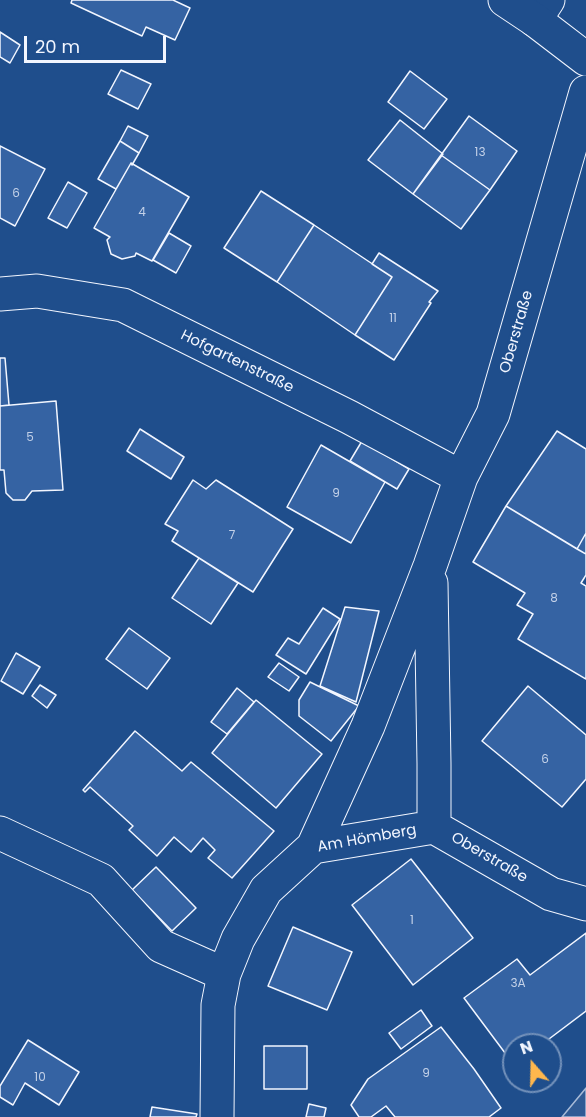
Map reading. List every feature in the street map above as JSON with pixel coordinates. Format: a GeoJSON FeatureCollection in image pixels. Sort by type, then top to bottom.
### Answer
{"type":"FeatureCollection","features":[{"type":"Feature","properties":{"kind":"street"},"geometry":{"type":"LineString","coordinates":[[505,0],[541,10],[586,59]]}},
{"type":"Feature","properties":{"kind":"street","name":"Oberstraße"},"geometry":{"type":"LineString","coordinates":[[313,847],[368,726],[430,566],[461,477],[493,414],[586,92]]}},
{"type":"Feature","properties":{"kind":"street","name":"Hofgartenstraße"},"geometry":{"type":"LineString","coordinates":[[0,294],[37,291],[123,305],[349,417],[461,477]]}},
{"type":"Feature","properties":{"kind":"street","name":"Oberstraße"},"geometry":{"type":"LineString","coordinates":[[430,566],[434,827],[551,894],[586,904]]}},
{"type":"Feature","properties":{"kind":"street","name":"Am Hömberg"},"geometry":{"type":"LineString","coordinates":[[217,1117],[218,1005],[224,974],[238,939],[266,890],[313,847],[434,827]]}},
{"type":"Feature","properties":{"kind":"street"},"geometry":{"type":"LineString","coordinates":[[0,833],[101,880],[161,946],[224,974]]}},
{"type":"Feature","properties":{"kind":"shaded area"},"geometry":{"type":"Polygon","coordinates":[[[586,1088],[586,1117],[562,1117],[586,1088]]]}},
{"type":"Feature","properties":{"kind":"building"},"geometry":{"type":"Polygon","coordinates":[[[72,0],[173,0],[190,8],[175,40],[146,27],[142,36],[71,3],[72,0]]]}},
{"type":"Feature","properties":{"kind":"building"},"geometry":{"type":"Polygon","coordinates":[[[0,32],[20,45],[10,63],[0,57],[0,32]]]}},
{"type":"Feature","properties":{"kind":"building"},"geometry":{"type":"Polygon","coordinates":[[[121,70],[151,84],[138,109],[108,94],[121,70]]]}},
{"type":"Feature","properties":{"kind":"building"},"geometry":{"type":"Polygon","coordinates":[[[410,71],[447,99],[424,129],[388,102],[410,71]]]}},
{"type":"Feature","properties":{"kind":"building"},"geometry":{"type":"Polygon","coordinates":[[[469,116],[517,151],[490,190],[441,155],[469,116]]]}},
{"type":"Feature","properties":{"kind":"building"},"geometry":{"type":"Polygon","coordinates":[[[400,120],[443,154],[413,194],[368,160],[400,120]]]}},
{"type":"Feature","properties":{"kind":"building"},"geometry":{"type":"Polygon","coordinates":[[[128,126],[148,136],[139,153],[120,141],[128,126]]]}},
{"type":"Feature","properties":{"kind":"building"},"geometry":{"type":"Polygon","coordinates":[[[120,141],[139,153],[116,189],[98,179],[120,141]]]}},
{"type":"Feature","properties":{"kind":"building"},"geometry":{"type":"Polygon","coordinates":[[[0,146],[45,169],[15,226],[0,218],[0,146]]]}},
{"type":"Feature","properties":{"kind":"building"},"geometry":{"type":"Polygon","coordinates":[[[441,155],[490,190],[461,229],[413,194],[441,155]]]}},
{"type":"Feature","properties":{"kind":"building"},"geometry":{"type":"Polygon","coordinates":[[[131,163],[189,197],[152,261],[136,253],[135,256],[122,259],[111,254],[107,240],[110,237],[94,228],[131,163]]]}},
{"type":"Feature","properties":{"kind":"building"},"geometry":{"type":"Polygon","coordinates":[[[68,182],[87,193],[67,228],[48,218],[68,182]]]}},
{"type":"Feature","properties":{"kind":"building"},"geometry":{"type":"Polygon","coordinates":[[[261,191],[314,225],[277,282],[224,248],[261,191]]]}},
{"type":"Feature","properties":{"kind":"building"},"geometry":{"type":"Polygon","coordinates":[[[314,225],[392,277],[355,335],[277,282],[314,225]]]}},
{"type":"Feature","properties":{"kind":"building"},"geometry":{"type":"Polygon","coordinates":[[[169,233],[191,246],[176,273],[153,260],[169,233]]]}},
{"type":"Feature","properties":{"kind":"building"},"geometry":{"type":"Polygon","coordinates":[[[379,253],[438,291],[394,360],[355,335],[392,277],[372,264],[379,253]]]}},
{"type":"Feature","properties":{"kind":"building"},"geometry":{"type":"Polygon","coordinates":[[[0,358],[5,358],[9,405],[0,406],[0,358]]]}},
{"type":"Feature","properties":{"kind":"building"},"geometry":{"type":"Polygon","coordinates":[[[56,401],[63,490],[32,491],[25,500],[13,500],[6,493],[4,470],[0,470],[0,406],[56,401]]]}},
{"type":"Feature","properties":{"kind":"building"},"geometry":{"type":"Polygon","coordinates":[[[140,429],[184,457],[171,479],[127,451],[140,429]]]}},
{"type":"Feature","properties":{"kind":"building"},"geometry":{"type":"Polygon","coordinates":[[[557,431],[586,449],[586,533],[577,549],[506,506],[557,431]]]}},
{"type":"Feature","properties":{"kind":"building"},"geometry":{"type":"Polygon","coordinates":[[[362,441],[409,469],[397,489],[350,461],[362,441]]]}},
{"type":"Feature","properties":{"kind":"building"},"geometry":{"type":"Polygon","coordinates":[[[321,445],[385,482],[351,543],[287,507],[321,445]]]}},
{"type":"Feature","properties":{"kind":"building"},"geometry":{"type":"Polygon","coordinates":[[[193,480],[206,489],[216,480],[293,529],[253,592],[172,541],[178,531],[165,524],[193,480]]]}},
{"type":"Feature","properties":{"kind":"building"},"geometry":{"type":"Polygon","coordinates":[[[506,506],[586,554],[586,575],[581,583],[586,586],[586,679],[518,639],[533,614],[517,605],[525,593],[473,562],[506,506]]]}},
{"type":"Feature","properties":{"kind":"building"},"geometry":{"type":"Polygon","coordinates":[[[586,533],[586,554],[577,549],[586,533]]]}},
{"type":"Feature","properties":{"kind":"building"},"geometry":{"type":"Polygon","coordinates":[[[199,558],[238,583],[211,624],[172,598],[199,558]]]}},
{"type":"Feature","properties":{"kind":"building"},"geometry":{"type":"Polygon","coordinates":[[[345,607],[379,611],[356,702],[320,686],[345,607]]]}},
{"type":"Feature","properties":{"kind":"building"},"geometry":{"type":"Polygon","coordinates":[[[323,608],[340,619],[306,674],[276,655],[288,638],[299,644],[323,608]]]}},
{"type":"Feature","properties":{"kind":"building"},"geometry":{"type":"Polygon","coordinates":[[[129,628],[170,658],[147,689],[106,659],[129,628]]]}},
{"type":"Feature","properties":{"kind":"building"},"geometry":{"type":"Polygon","coordinates":[[[16,653],[40,667],[23,694],[1,681],[16,653]]]}},
{"type":"Feature","properties":{"kind":"building"},"geometry":{"type":"Polygon","coordinates":[[[279,663],[299,677],[289,691],[268,677],[279,663]]]}},
{"type":"Feature","properties":{"kind":"building"},"geometry":{"type":"Polygon","coordinates":[[[310,682],[359,706],[331,741],[299,716],[299,700],[310,682]]]}},
{"type":"Feature","properties":{"kind":"building"},"geometry":{"type":"Polygon","coordinates":[[[40,685],[56,695],[47,708],[32,696],[40,685]]]}},
{"type":"Feature","properties":{"kind":"building"},"geometry":{"type":"Polygon","coordinates":[[[528,686],[586,735],[586,779],[562,807],[482,741],[528,686]]]}},
{"type":"Feature","properties":{"kind":"building"},"geometry":{"type":"Polygon","coordinates":[[[237,688],[254,702],[227,734],[211,722],[237,688]]]}},
{"type":"Feature","properties":{"kind":"building"},"geometry":{"type":"Polygon","coordinates":[[[256,700],[322,754],[276,808],[212,753],[256,700]]]}},
{"type":"Feature","properties":{"kind":"building"},"geometry":{"type":"Polygon","coordinates":[[[135,731],[182,771],[191,762],[274,831],[232,878],[208,858],[215,850],[203,838],[191,852],[174,837],[157,856],[129,830],[133,826],[90,787],[85,792],[83,790],[135,731]]]}},
{"type":"Feature","properties":{"kind":"building"},"geometry":{"type":"Polygon","coordinates":[[[411,859],[473,938],[413,985],[352,905],[411,859]]]}},
{"type":"Feature","properties":{"kind":"building"},"geometry":{"type":"Polygon","coordinates":[[[156,867],[196,908],[172,931],[132,890],[156,867]]]}},
{"type":"Feature","properties":{"kind":"building"},"geometry":{"type":"Polygon","coordinates":[[[293,927],[352,952],[327,1010],[268,986],[293,927]]]}},
{"type":"Feature","properties":{"kind":"building"},"geometry":{"type":"Polygon","coordinates":[[[586,933],[586,1011],[557,1033],[502,1033],[502,1049],[464,998],[517,959],[530,975],[586,933]]]}},
{"type":"Feature","properties":{"kind":"building"},"geometry":{"type":"Polygon","coordinates":[[[421,1010],[432,1026],[401,1049],[389,1033],[421,1010]]]}},
{"type":"Feature","properties":{"kind":"building"},"geometry":{"type":"Polygon","coordinates":[[[441,1027],[501,1108],[489,1117],[395,1117],[386,1106],[371,1117],[359,1117],[351,1105],[368,1079],[441,1027]]]}},
{"type":"Feature","properties":{"kind":"building"},"geometry":{"type":"Polygon","coordinates":[[[28,1040],[79,1072],[59,1105],[25,1083],[13,1105],[0,1097],[0,1086],[28,1040]]]}},
{"type":"Feature","properties":{"kind":"building"},"geometry":{"type":"Polygon","coordinates":[[[264,1046],[307,1046],[307,1089],[264,1089],[264,1046]]]}},
{"type":"Feature","properties":{"kind":"building"},"geometry":{"type":"Polygon","coordinates":[[[309,1104],[326,1108],[324,1117],[306,1117],[309,1104]]]}},
{"type":"Feature","properties":{"kind":"building"},"geometry":{"type":"Polygon","coordinates":[[[152,1107],[197,1114],[196,1117],[150,1117],[152,1107]]]}}]}
